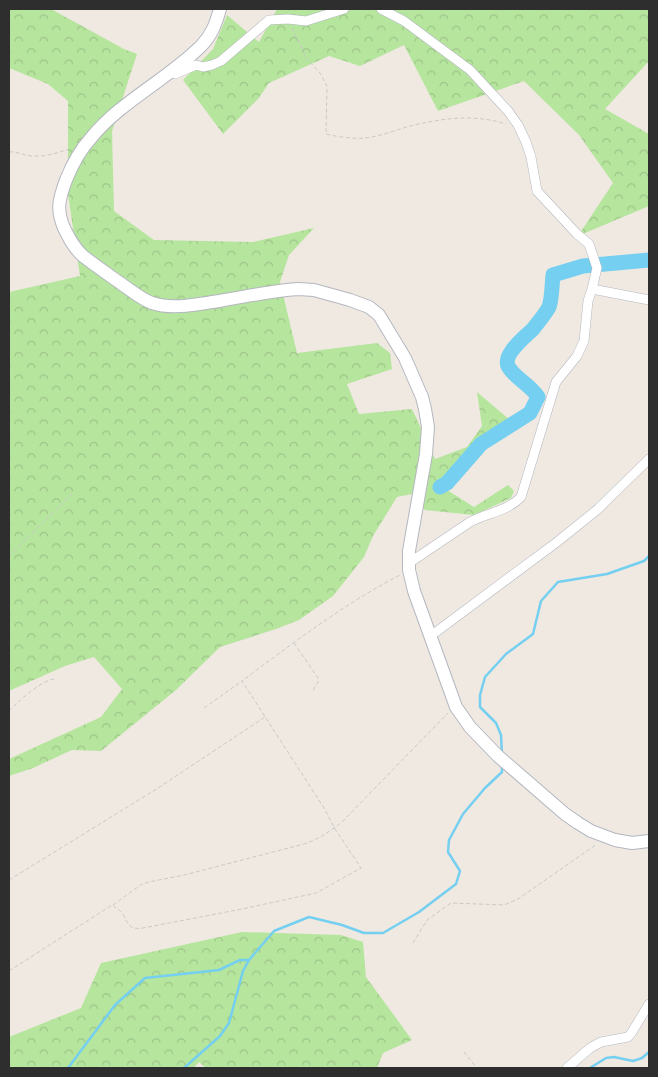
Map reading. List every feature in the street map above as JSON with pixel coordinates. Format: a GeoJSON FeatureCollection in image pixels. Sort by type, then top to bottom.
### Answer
{"type":"FeatureCollection","features":[{"type":"Feature","properties":{"kind":"street"},"geometry":{"type":"LineString","coordinates":[[220,9],[213,30],[202,45],[116,113],[81,151],[70,171],[59,200],[58,208],[70,240],[80,253],[95,265],[141,297],[160,304],[182,306],[287,290],[306,289],[360,304],[379,315],[405,358],[422,397],[425,409],[428,428],[426,454],[409,551],[409,567],[414,591],[456,707],[470,727],[498,756],[565,814],[605,837],[623,842],[649,841]]}},
{"type":"Feature","properties":{"kind":"street"},"geometry":{"type":"LineString","coordinates":[[170,72],[175,74],[196,66],[203,67],[221,62],[269,20],[289,19],[306,21],[344,9]]}},
{"type":"Feature","properties":{"kind":"street"},"geometry":{"type":"LineString","coordinates":[[381,9],[404,21],[470,70],[508,111],[526,142],[531,157],[537,191],[576,234],[589,244],[597,268],[586,310],[584,340],[577,356],[556,382],[521,497],[509,507],[480,516],[470,522],[409,567]]}},
{"type":"Feature","properties":{"kind":"street"},"geometry":{"type":"LineString","coordinates":[[592,289],[649,300]]}},
{"type":"Feature","properties":{"kind":"street"},"geometry":{"type":"LineString","coordinates":[[430,634],[436,632],[557,542],[598,509],[649,459]]}},
{"type":"Feature","properties":{"kind":"street"},"geometry":{"type":"LineString","coordinates":[[567,1068],[590,1048],[601,1042],[622,1039],[628,1036],[649,1004]]}},
{"type":"Feature","properties":{"kind":"path"},"geometry":{"type":"LineString","coordinates":[[289,19],[307,59],[320,73],[326,86],[326,134],[364,138],[414,125],[464,117],[490,119],[515,127],[518,126]]}},
{"type":"Feature","properties":{"kind":"path"},"geometry":{"type":"LineString","coordinates":[[9,152],[14,151],[25,156],[32,156],[48,155],[74,148],[81,151]]}},
{"type":"Feature","properties":{"kind":"path"},"geometry":{"type":"LineString","coordinates":[[9,556],[74,492]]}},
{"type":"Feature","properties":{"kind":"path"},"geometry":{"type":"LineString","coordinates":[[204,708],[294,643],[374,588],[409,567]]}},
{"type":"Feature","properties":{"kind":"path"},"geometry":{"type":"LineString","coordinates":[[294,643],[318,678],[318,682],[312,692]]}},
{"type":"Feature","properties":{"kind":"path"},"geometry":{"type":"LineString","coordinates":[[9,711],[38,686],[54,678],[57,679]]}},
{"type":"Feature","properties":{"kind":"path"},"geometry":{"type":"LineString","coordinates":[[112,905],[121,911],[129,925],[136,929],[316,893],[362,868],[242,681]]}},
{"type":"Feature","properties":{"kind":"path"},"geometry":{"type":"LineString","coordinates":[[9,971],[142,884],[184,875],[315,840],[335,828],[450,710],[456,707]]}},
{"type":"Feature","properties":{"kind":"path"},"geometry":{"type":"LineString","coordinates":[[9,880],[155,790],[265,717]]}},
{"type":"Feature","properties":{"kind":"path"},"geometry":{"type":"LineString","coordinates":[[413,943],[427,920],[451,903],[504,905],[518,899],[596,846],[605,837]]}},
{"type":"Feature","properties":{"kind":"path"},"geometry":{"type":"LineString","coordinates":[[464,1052],[477,1068]]}},
{"type":"Feature","properties":{"kind":"green space"},"geometry":{"type":"Polygon","coordinates":[[[9,9],[51,9],[124,49],[137,54],[112,131],[114,211],[154,240],[253,242],[314,228],[289,255],[280,282],[297,353],[377,343],[390,353],[392,369],[347,384],[359,414],[412,409],[435,459],[467,447],[482,426],[477,392],[510,420],[478,442],[436,483],[474,507],[508,485],[514,491],[511,498],[474,515],[425,510],[412,494],[397,497],[373,536],[364,557],[333,596],[299,620],[220,647],[176,690],[101,751],[72,750],[33,768],[9,776],[9,759],[101,717],[122,689],[94,657],[65,666],[9,691],[9,292],[80,276],[68,194],[68,101],[48,84],[9,68],[9,9]]]}},
{"type":"Feature","properties":{"kind":"green space"},"geometry":{"type":"Polygon","coordinates":[[[277,9],[649,9],[649,61],[605,109],[649,134],[649,206],[578,236],[613,183],[579,135],[524,81],[438,111],[404,45],[360,66],[329,56],[269,83],[258,99],[223,134],[183,80],[213,49],[227,15],[259,42],[277,9]]]}},
{"type":"Feature","properties":{"kind":"green space"},"geometry":{"type":"Polygon","coordinates":[[[242,932],[341,935],[363,942],[366,977],[412,1040],[383,1053],[377,1068],[206,1068],[199,1062],[194,1068],[9,1068],[9,1037],[81,1008],[101,963],[242,932]]]}},
{"type":"Feature","properties":{"kind":"waterway"},"geometry":{"type":"LineString","coordinates":[[440,487],[447,483],[481,444],[530,413],[538,397],[510,370],[507,361],[512,351],[533,329],[549,307],[553,275],[583,266],[649,260]]}},
{"type":"Feature","properties":{"kind":"waterway"},"geometry":{"type":"LineString","coordinates":[[502,754],[501,735],[496,723],[480,707],[480,695],[485,677],[506,654],[533,634],[541,601],[558,582],[607,574],[644,561],[649,556]]}},
{"type":"Feature","properties":{"kind":"waterway"},"geometry":{"type":"LineString","coordinates":[[184,1068],[220,1036],[229,1023],[243,971],[249,960],[274,931],[309,917],[342,925],[364,933],[383,933],[419,912],[456,884],[460,871],[448,852],[449,840],[463,814],[485,788],[502,772],[502,767]]}},
{"type":"Feature","properties":{"kind":"waterway"},"geometry":{"type":"LineString","coordinates":[[68,1068],[115,1005],[145,978],[219,970],[240,960],[249,960]]}},
{"type":"Feature","properties":{"kind":"waterway"},"geometry":{"type":"LineString","coordinates":[[590,1068],[606,1058],[614,1057],[633,1061],[642,1058],[649,1052]]}}]}
